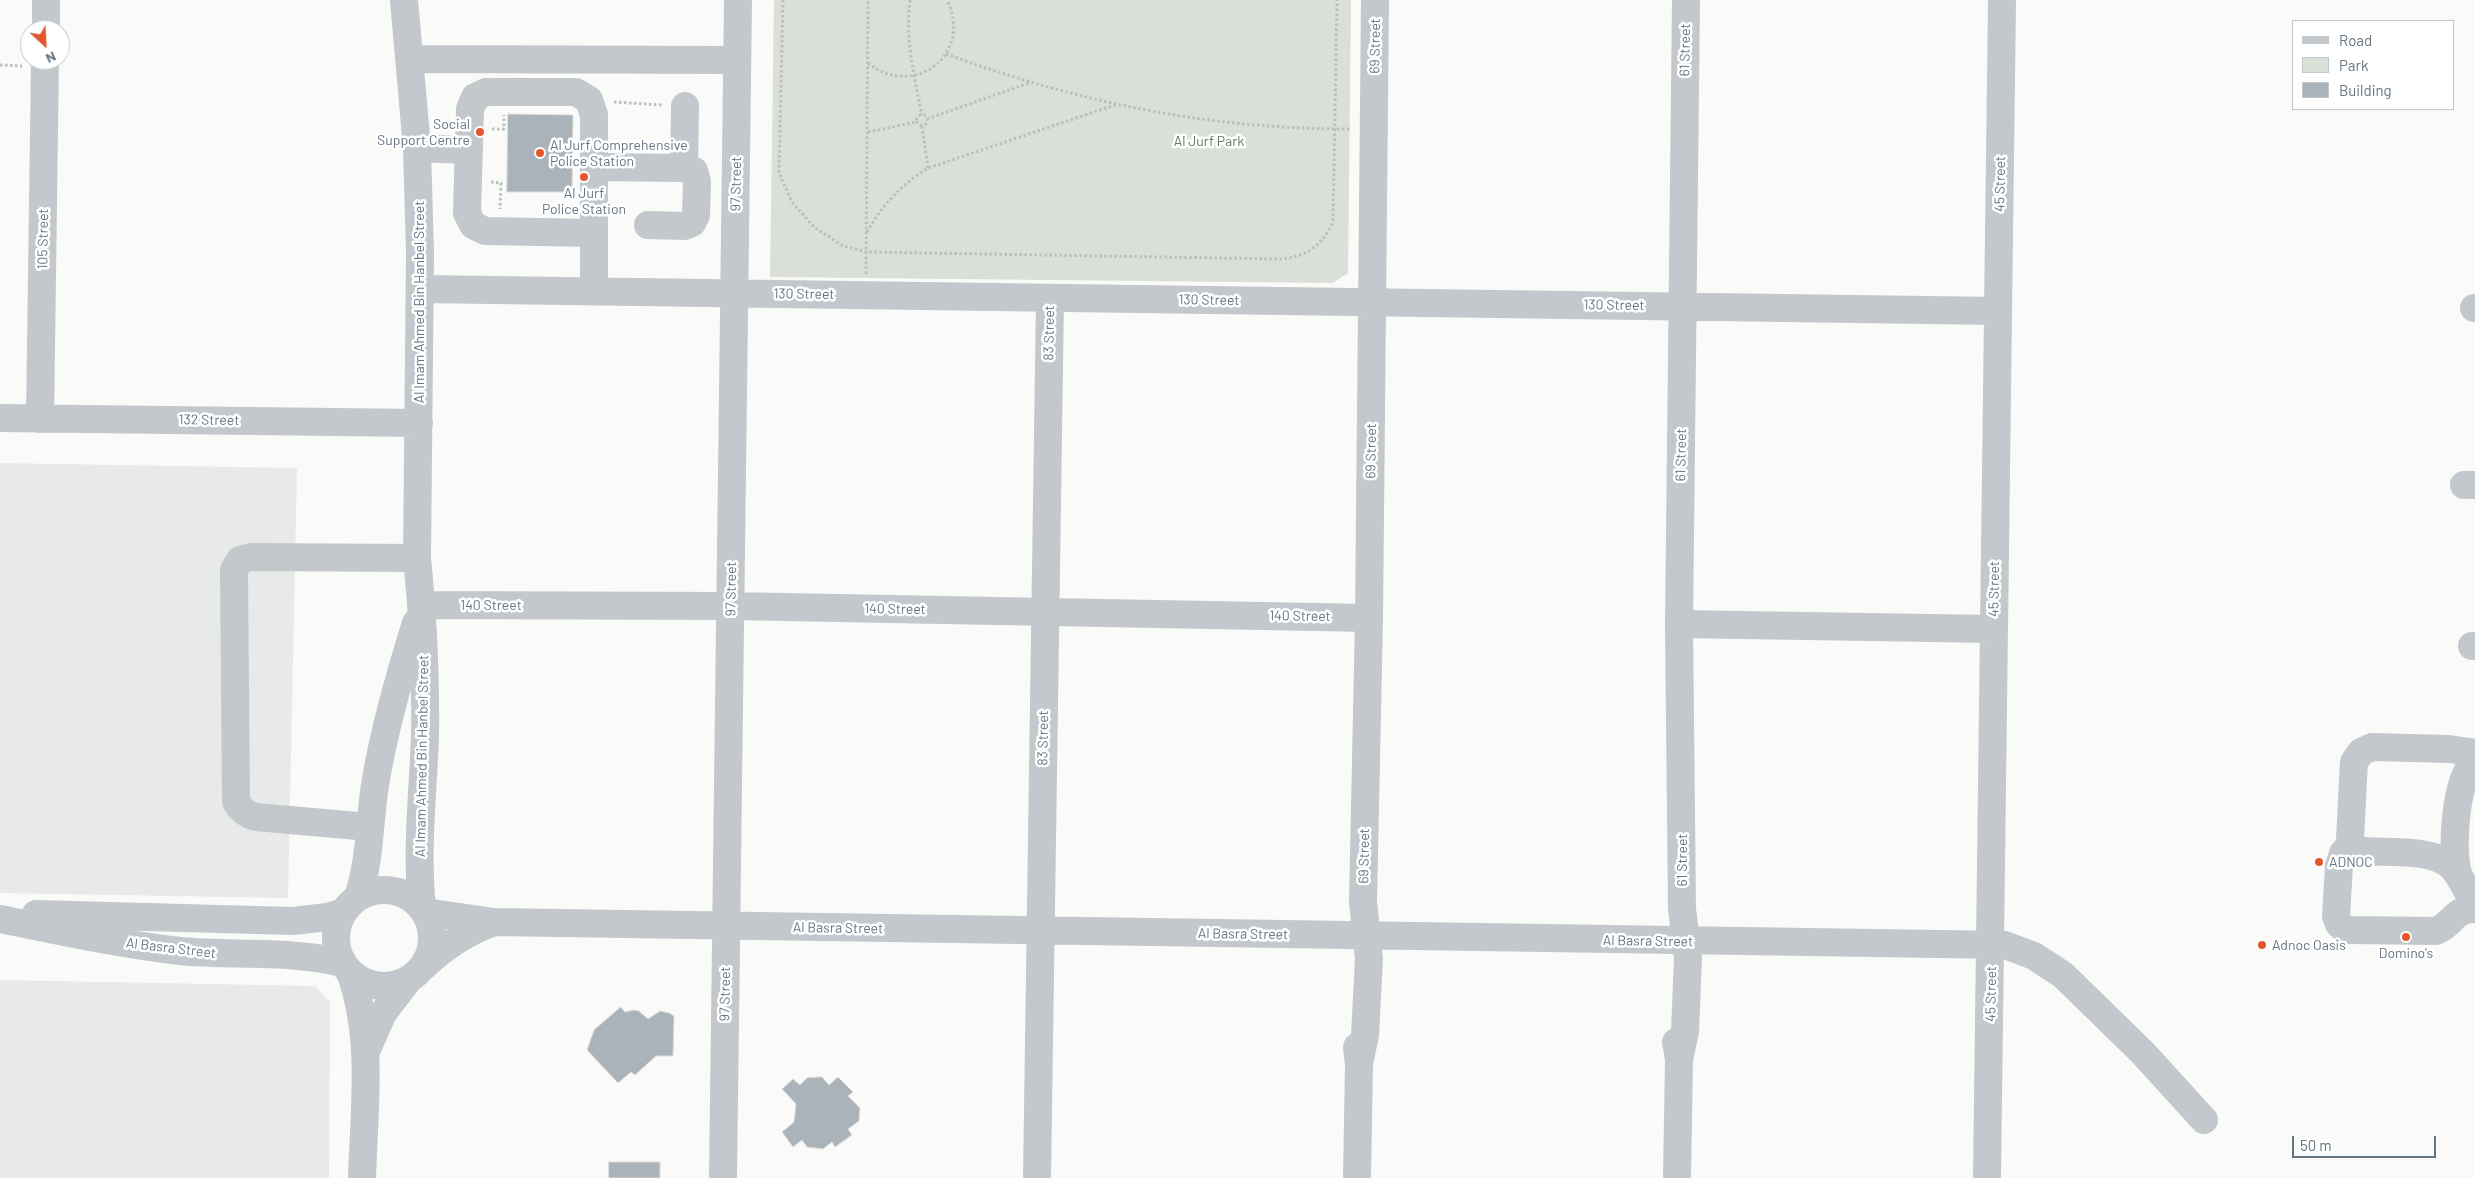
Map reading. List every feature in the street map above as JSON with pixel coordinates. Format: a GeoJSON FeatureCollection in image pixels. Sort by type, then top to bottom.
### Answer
{"type":"FeatureCollection","features":[{"type":"Feature","properties":{"kind":"street"},"geometry":{"type":"LineString","coordinates":[[46,0],[46,20]]}},
{"type":"Feature","properties":{"kind":"street","name":"Al Imam Ahmed Bin Hanbel Street"},"geometry":{"type":"LineString","coordinates":[[404,0],[417,148],[421,288],[417,558],[422,605],[425,701],[419,851],[423,909]]}},
{"type":"Feature","properties":{"kind":"street","name":"97 Street"},"geometry":{"type":"LineString","coordinates":[[723,1178],[738,0]]}},
{"type":"Feature","properties":{"kind":"street","name":"69 Street"},"geometry":{"type":"LineString","coordinates":[[1358,1177],[1359,1064],[1365,1035],[1361,936],[1369,618],[1375,0]]}},
{"type":"Feature","properties":{"kind":"street","name":"61 Street"},"geometry":{"type":"LineString","coordinates":[[1679,1175],[1679,1059],[1685,1032],[1681,941],[1680,624],[1686,0]]}},
{"type":"Feature","properties":{"kind":"street","name":"45 Street"},"geometry":{"type":"LineString","coordinates":[[1987,1178],[1992,946],[2002,0]]}},
{"type":"Feature","properties":{"kind":"street"},"geometry":{"type":"LineString","coordinates":[[409,59],[737,60]]}},
{"type":"Feature","properties":{"kind":"street","name":"105 Street"},"geometry":{"type":"LineString","coordinates":[[40,418],[45,70]]}},
{"type":"Feature","properties":{"kind":"street"},"geometry":{"type":"LineString","coordinates":[[594,233],[478,229],[469,219],[467,213],[470,109],[475,97],[486,92],[576,92],[589,100],[594,115],[594,167],[594,233],[594,291]]}},
{"type":"Feature","properties":{"kind":"street"},"geometry":{"type":"LineString","coordinates":[[684,168],[685,106]]}},
{"type":"Feature","properties":{"kind":"street"},"geometry":{"type":"LineString","coordinates":[[417,148],[469,139]]}},
{"type":"Feature","properties":{"kind":"street"},"geometry":{"type":"LineString","coordinates":[[594,167],[684,168],[694,172],[698,180],[695,219],[685,226],[648,225]]}},
{"type":"Feature","properties":{"kind":"street","name":"130 Street"},"geometry":{"type":"LineString","coordinates":[[421,288],[1998,311]]}},
{"type":"Feature","properties":{"kind":"street","name":"83 Street"},"geometry":{"type":"LineString","coordinates":[[1037,1178],[1050,298]]}},
{"type":"Feature","properties":{"kind":"street","name":"132 Street"},"geometry":{"type":"LineString","coordinates":[[0,418],[419,423]]}},
{"type":"Feature","properties":{"kind":"street"},"geometry":{"type":"LineString","coordinates":[[369,827],[256,817],[244,812],[239,807],[236,800],[234,570],[240,560],[251,557],[417,558]]}},
{"type":"Feature","properties":{"kind":"street","name":"Al Imam Ahmed Bin Hanbel Street"},"geometry":{"type":"LineString","coordinates":[[351,904],[366,866],[369,827],[384,739],[422,605]]}},
{"type":"Feature","properties":{"kind":"street","name":"140 Street"},"geometry":{"type":"LineString","coordinates":[[422,605],[731,606],[1369,618]]}},
{"type":"Feature","properties":{"kind":"street"},"geometry":{"type":"LineString","coordinates":[[1680,624],[1994,629]]}},
{"type":"Feature","properties":{"kind":"street"},"geometry":{"type":"LineString","coordinates":[[2475,753],[2372,747],[2360,752],[2354,762],[2352,843],[2343,854],[2339,866],[2336,916],[2339,924],[2346,930],[2436,931],[2445,926],[2458,912],[2475,909]]}},
{"type":"Feature","properties":{"kind":"street"},"geometry":{"type":"LineString","coordinates":[[2458,874],[2454,845],[2462,784],[2468,769],[2475,760]]}},
{"type":"Feature","properties":{"kind":"street"},"geometry":{"type":"LineString","coordinates":[[2352,843],[2362,851],[2435,856],[2444,860],[2458,874],[2475,903]]}},
{"type":"Feature","properties":{"kind":"street"},"geometry":{"type":"LineString","coordinates":[[362,1178],[365,1052],[362,1011],[347,967],[338,953],[336,932],[351,904],[380,890],[392,890],[403,893],[423,909],[430,922],[432,945],[416,973],[383,1013],[365,1052]]}},
{"type":"Feature","properties":{"kind":"street","name":"Al Basra Street"},"geometry":{"type":"LineString","coordinates":[[0,915],[103,914],[293,921],[327,917],[351,904]]}},
{"type":"Feature","properties":{"kind":"street","name":"Al Basra Street"},"geometry":{"type":"LineString","coordinates":[[423,909],[494,922],[2005,946],[2034,956],[2063,975],[2143,1053],[2204,1120]]}},
{"type":"Feature","properties":{"kind":"street","name":"Al Basra Street"},"geometry":{"type":"LineString","coordinates":[[0,919],[151,947],[229,954],[311,957],[347,967]]}},
{"type":"Feature","properties":{"kind":"street","name":"Al Basra Street"},"geometry":{"type":"LineString","coordinates":[[416,973],[454,940],[472,930],[494,922]]}},
{"type":"Feature","properties":{"kind":"street"},"geometry":{"type":"LineString","coordinates":[[347,967],[368,983],[378,985],[394,984],[416,973]]}},
{"type":"Feature","properties":{"kind":"path"},"geometry":{"type":"LineString","coordinates":[[783,0],[779,173],[792,202],[814,227],[843,246],[867,252],[1290,259],[1312,250],[1329,232],[1333,221],[1337,0]]}},
{"type":"Feature","properties":{"kind":"path"},"geometry":{"type":"LineString","coordinates":[[866,295],[868,0]]}},
{"type":"Feature","properties":{"kind":"path"},"geometry":{"type":"LineString","coordinates":[[910,0],[908,36],[922,115],[927,119]]}},
{"type":"Feature","properties":{"kind":"path"},"geometry":{"type":"LineString","coordinates":[[867,62],[885,74],[914,76],[933,67],[946,54],[954,36],[954,26],[948,0]]}},
{"type":"Feature","properties":{"kind":"path"},"geometry":{"type":"LineString","coordinates":[[946,54],[1030,82],[1115,105],[1177,116],[1240,124],[1374,130]]}},
{"type":"Feature","properties":{"kind":"path"},"geometry":{"type":"LineString","coordinates":[[922,126],[927,122],[927,119],[1030,82]]}},
{"type":"Feature","properties":{"kind":"path"},"geometry":{"type":"LineString","coordinates":[[469,139],[504,129],[504,92]]}},
{"type":"Feature","properties":{"kind":"path"},"geometry":{"type":"LineString","coordinates":[[589,100],[685,106]]}},
{"type":"Feature","properties":{"kind":"path"},"geometry":{"type":"LineString","coordinates":[[867,232],[886,202],[913,178],[928,168],[1115,105]]}},
{"type":"Feature","properties":{"kind":"path"},"geometry":{"type":"LineString","coordinates":[[916,122],[916,118],[922,115]]}},
{"type":"Feature","properties":{"kind":"path"},"geometry":{"type":"LineString","coordinates":[[868,132],[916,122],[922,126],[928,168]]}},
{"type":"Feature","properties":{"kind":"path"},"geometry":{"type":"LineString","coordinates":[[468,180],[501,183],[500,231]]}},
{"type":"Feature","properties":{"kind":"shaded area"},"geometry":{"type":"Polygon","coordinates":[[[0,463],[297,468],[288,898],[0,893],[0,463]]]}},
{"type":"Feature","properties":{"kind":"shaded area"},"geometry":{"type":"Polygon","coordinates":[[[0,980],[315,986],[330,1002],[329,1178],[0,1178],[0,980]]]}},
{"type":"Feature","properties":{"kind":"green space","name":"Al Jurf Park"},"geometry":{"type":"Polygon","coordinates":[[[774,0],[1351,0],[1348,273],[1333,283],[770,277],[774,0]]]}},
{"type":"Feature","properties":{"kind":"building","name":"Al Jurf Comprehensive Police Station"},"geometry":{"type":"Polygon","coordinates":[[[508,114],[573,115],[572,192],[507,192],[508,114]]]}},
{"type":"Feature","properties":{"kind":"building"},"geometry":{"type":"Polygon","coordinates":[[[621,1007],[625,1012],[639,1011],[648,1019],[660,1011],[674,1016],[673,1056],[656,1056],[635,1075],[631,1072],[618,1083],[587,1050],[594,1030],[621,1007]]]}},
{"type":"Feature","properties":{"kind":"building"},"geometry":{"type":"Polygon","coordinates":[[[822,1077],[829,1085],[838,1077],[853,1092],[848,1096],[860,1108],[859,1121],[848,1129],[852,1135],[835,1147],[832,1142],[823,1149],[807,1147],[802,1140],[793,1147],[782,1132],[794,1122],[796,1104],[782,1089],[793,1079],[800,1085],[807,1078],[822,1077]]]}},
{"type":"Feature","properties":{"kind":"building"},"geometry":{"type":"Polygon","coordinates":[[[609,1162],[660,1162],[660,1178],[609,1178],[609,1162]]]}},
{"type":"Feature","properties":{"kind":"place","name":"Social Support Centre"},"geometry":{"type":"Point","coordinates":[480,132]}},
{"type":"Feature","properties":{"kind":"place","name":"Al Jurf Comprehensive Police Station"},"geometry":{"type":"Point","coordinates":[540,153]}},
{"type":"Feature","properties":{"kind":"place","name":"Al Jurf Police Station"},"geometry":{"type":"Point","coordinates":[584,177]}},
{"type":"Feature","properties":{"kind":"place","name":"ADNOC"},"geometry":{"type":"Point","coordinates":[2319,862]}},
{"type":"Feature","properties":{"kind":"place","name":"Domino's"},"geometry":{"type":"Point","coordinates":[2406,937]}},
{"type":"Feature","properties":{"kind":"place","name":"Adnoc Oasis"},"geometry":{"type":"Point","coordinates":[2262,945]}}]}
